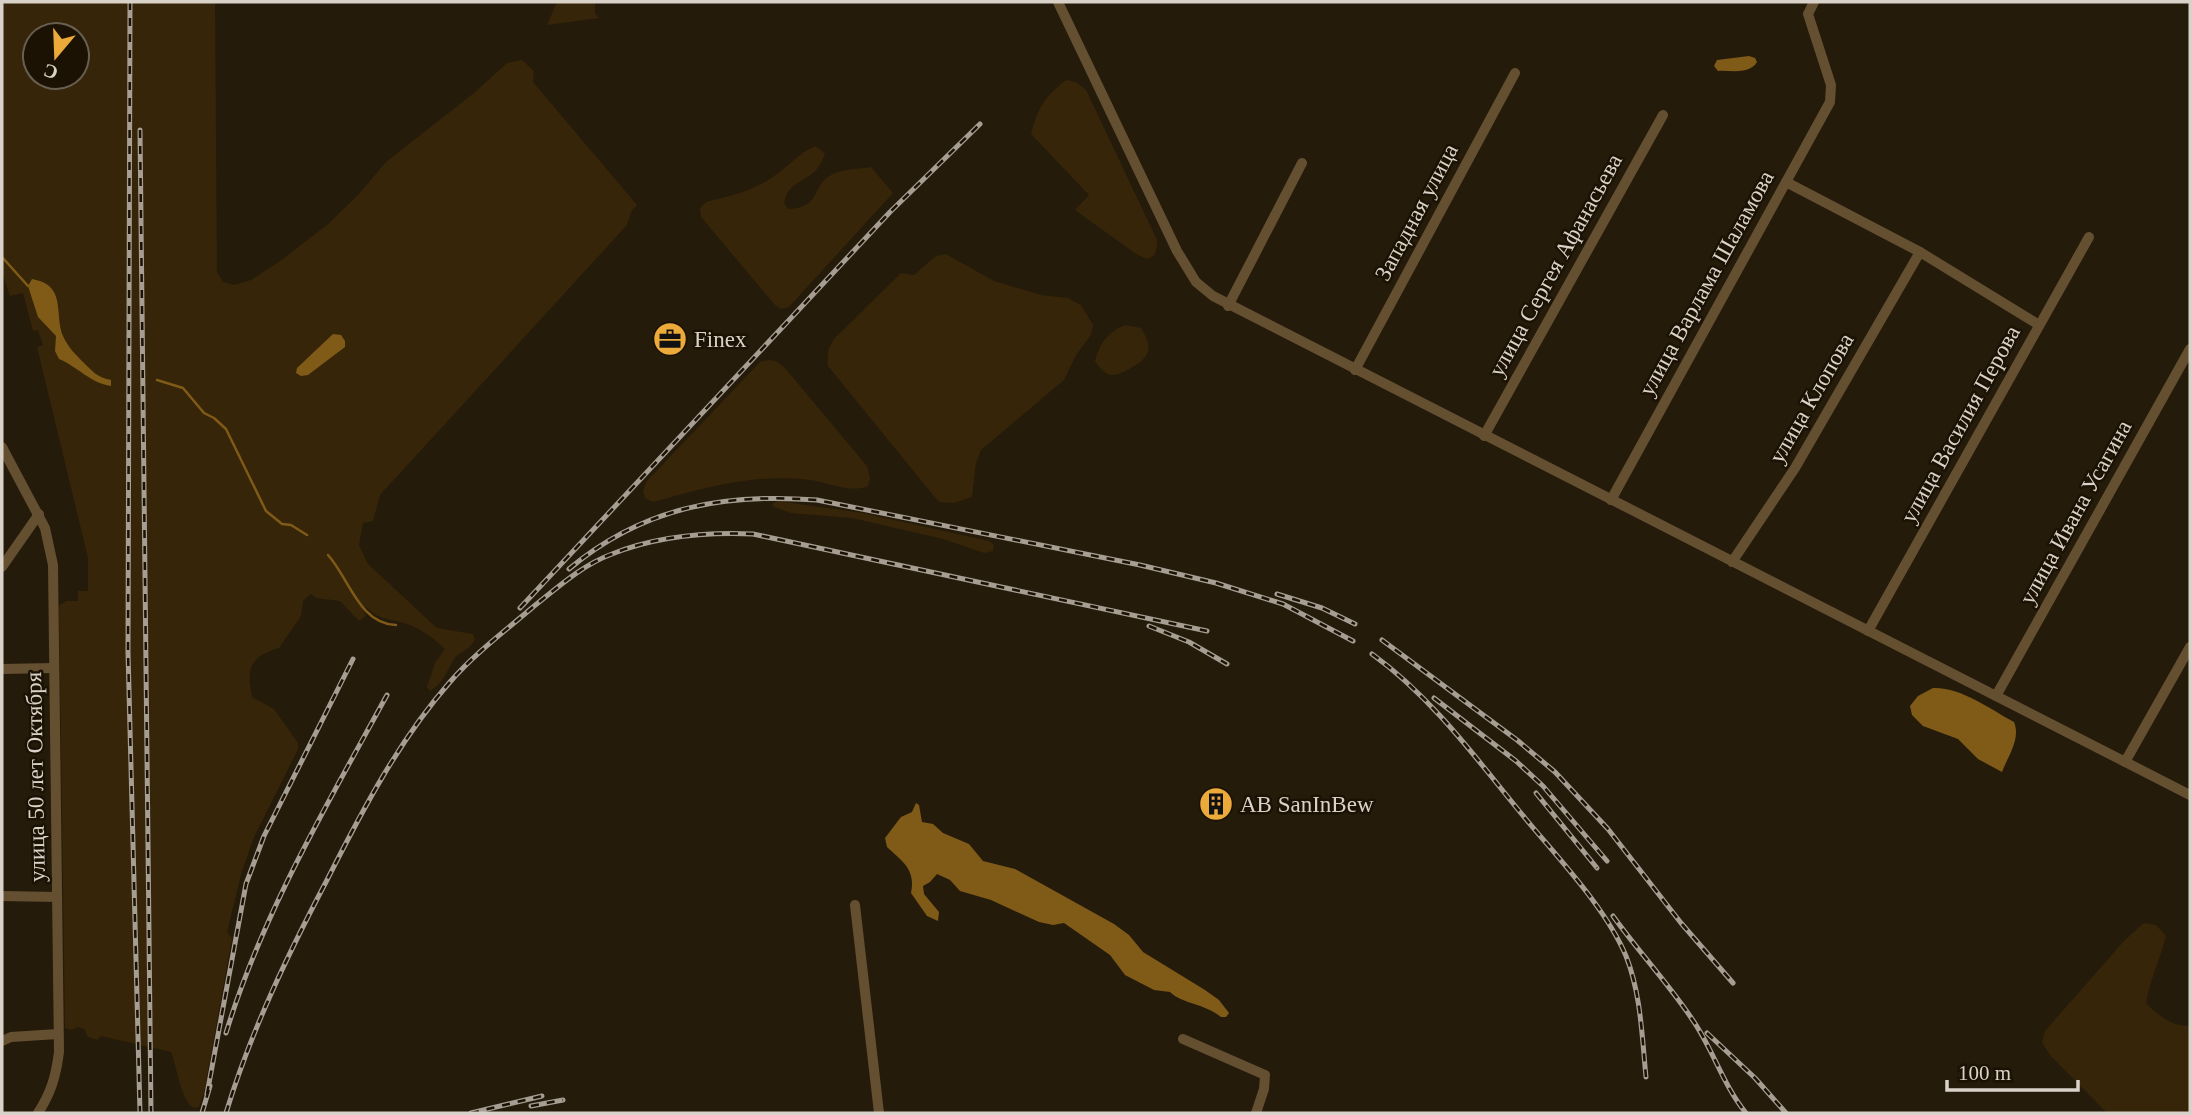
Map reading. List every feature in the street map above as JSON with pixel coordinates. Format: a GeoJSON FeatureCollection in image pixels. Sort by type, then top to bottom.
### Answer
{"type":"FeatureCollection","features":[{"type":"Feature","properties":{"kind":"street"},"geometry":{"type":"LineString","coordinates":[[1058,2],[1187,269],[1196,282],[1228,306],[2190,795]]}},
{"type":"Feature","properties":{"kind":"street","name":"улица Варлама Шаламова"},"geometry":{"type":"LineString","coordinates":[[1611,500],[1830,102],[1831,85],[1808,14],[1814,2]]}},
{"type":"Feature","properties":{"kind":"street","name":"Западная улица"},"geometry":{"type":"LineString","coordinates":[[1355,370],[1515,73]]}},
{"type":"Feature","properties":{"kind":"street","name":"улица Сергея Афанасьева"},"geometry":{"type":"LineString","coordinates":[[1484,436],[1663,115]]}},
{"type":"Feature","properties":{"kind":"street"},"geometry":{"type":"LineString","coordinates":[[1228,306],[1302,163]]}},
{"type":"Feature","properties":{"kind":"street"},"geometry":{"type":"LineString","coordinates":[[1786,182],[1920,251],[2039,325]]}},
{"type":"Feature","properties":{"kind":"street","name":"улица Василия Перова"},"geometry":{"type":"LineString","coordinates":[[1868,632],[2089,237]]}},
{"type":"Feature","properties":{"kind":"street","name":"улица Клопова"},"geometry":{"type":"LineString","coordinates":[[1732,562],[1795,468],[1920,251]]}},
{"type":"Feature","properties":{"kind":"street","name":"улица Ивана Усагина"},"geometry":{"type":"LineString","coordinates":[[1996,696],[2190,349]]}},
{"type":"Feature","properties":{"kind":"street","name":"улица 50 лет Октября"},"geometry":{"type":"LineString","coordinates":[[2,447],[46,528],[53,565],[59,1052],[55,1082],[38,1113]]}},
{"type":"Feature","properties":{"kind":"street"},"geometry":{"type":"LineString","coordinates":[[2,567],[39,514]]}},
{"type":"Feature","properties":{"kind":"street"},"geometry":{"type":"LineString","coordinates":[[2125,762],[2190,647]]}},
{"type":"Feature","properties":{"kind":"street"},"geometry":{"type":"LineString","coordinates":[[2,669],[54,668]]}},
{"type":"Feature","properties":{"kind":"street"},"geometry":{"type":"LineString","coordinates":[[2,896],[57,897]]}},
{"type":"Feature","properties":{"kind":"street"},"geometry":{"type":"LineString","coordinates":[[855,905],[878,1113]]}},
{"type":"Feature","properties":{"kind":"street"},"geometry":{"type":"LineString","coordinates":[[2,1041],[11,1037],[58,1034]]}},
{"type":"Feature","properties":{"kind":"street"},"geometry":{"type":"LineString","coordinates":[[1183,1039],[1265,1075],[1264,1089],[1256,1113]]}},
{"type":"Feature","properties":{"kind":"shaded area"},"geometry":{"type":"Polygon","coordinates":[[[2,2],[215,2],[217,272],[223,282],[234,285],[251,280],[283,259],[328,224],[386,162],[474,93],[507,63],[522,60],[534,71],[533,82],[637,205],[631,212],[627,225],[380,495],[373,521],[363,523],[359,545],[368,564],[437,628],[473,634],[473,643],[455,658],[438,685],[430,691],[427,687],[435,663],[445,649],[432,638],[412,626],[380,617],[366,607],[362,608],[366,616],[359,621],[340,601],[316,598],[311,594],[303,601],[301,616],[279,648],[262,655],[252,665],[252,697],[274,709],[298,743],[298,749],[254,837],[242,871],[227,932],[232,938],[204,1093],[199,1107],[194,1108],[186,1098],[171,1052],[101,1036],[97,1040],[88,1037],[84,1029],[65,1028],[59,606],[66,601],[78,601],[78,591],[88,591],[88,558],[37,347],[43,345],[38,330],[33,331],[23,293],[10,296],[2,272],[2,2]]]}},
{"type":"Feature","properties":{"kind":"shaded area"},"geometry":{"type":"Polygon","coordinates":[[[557,2],[595,2],[595,14],[599,18],[547,25],[557,2]]]}},
{"type":"Feature","properties":{"kind":"shaded area"},"geometry":{"type":"Polygon","coordinates":[[[1749,56],[1757,62],[1749,69],[1718,71],[1714,66],[1717,60],[1749,56]]]}},
{"type":"Feature","properties":{"kind":"shaded area"},"geometry":{"type":"Polygon","coordinates":[[[1066,80],[1076,82],[1086,90],[1157,240],[1156,252],[1150,258],[1136,254],[1075,210],[1089,195],[1031,134],[1043,104],[1066,80]]]}},
{"type":"Feature","properties":{"kind":"shaded area"},"geometry":{"type":"Polygon","coordinates":[[[815,146],[825,153],[822,162],[813,173],[788,192],[784,203],[788,209],[807,204],[826,179],[847,170],[871,167],[893,193],[789,307],[781,309],[701,217],[700,208],[706,202],[758,186],[815,146]]]}},
{"type":"Feature","properties":{"kind":"shaded area"},"geometry":{"type":"Polygon","coordinates":[[[946,254],[994,281],[1041,295],[1068,298],[1081,305],[1093,325],[1091,335],[1076,355],[1064,380],[981,450],[976,463],[972,497],[954,503],[940,502],[933,495],[828,366],[829,348],[835,338],[901,273],[914,275],[936,256],[946,254]]]}},
{"type":"Feature","properties":{"kind":"shaded area"},"geometry":{"type":"Polygon","coordinates":[[[32,279],[43,282],[55,294],[63,336],[69,347],[96,374],[111,380],[111,386],[97,382],[59,359],[55,351],[56,336],[38,317],[28,286],[32,279]]]}},
{"type":"Feature","properties":{"kind":"shaded area"},"geometry":{"type":"Polygon","coordinates":[[[1125,325],[1141,328],[1148,342],[1148,352],[1136,365],[1119,374],[1110,375],[1095,361],[1105,339],[1125,325]]]}},
{"type":"Feature","properties":{"kind":"shaded area"},"geometry":{"type":"Polygon","coordinates":[[[333,334],[341,335],[345,347],[308,375],[301,376],[296,373],[297,368],[333,334]]]}},
{"type":"Feature","properties":{"kind":"shaded area"},"geometry":{"type":"Polygon","coordinates":[[[776,361],[785,368],[867,466],[870,478],[868,486],[854,489],[790,478],[750,480],[653,502],[645,498],[643,491],[646,482],[760,362],[776,361]]]}},
{"type":"Feature","properties":{"kind":"shaded area"},"geometry":{"type":"Polygon","coordinates":[[[777,501],[863,513],[989,541],[994,545],[993,551],[984,553],[943,539],[852,518],[791,513],[774,507],[772,504],[777,501]]]}},
{"type":"Feature","properties":{"kind":"shaded area"},"geometry":{"type":"Polygon","coordinates":[[[1933,688],[1965,695],[2014,722],[2015,741],[2002,772],[1978,759],[1958,739],[1923,726],[1912,715],[1910,706],[1918,696],[1933,688]]]}},
{"type":"Feature","properties":{"kind":"shaded area"},"geometry":{"type":"Polygon","coordinates":[[[916,803],[919,805],[922,822],[933,824],[943,833],[969,844],[983,861],[1015,869],[1114,924],[1129,935],[1143,952],[1205,990],[1219,1000],[1229,1013],[1226,1017],[1221,1017],[1170,992],[1154,990],[1125,975],[1110,955],[1064,923],[1053,925],[1039,922],[991,900],[960,891],[950,880],[937,874],[923,886],[924,894],[939,912],[938,921],[927,916],[911,893],[910,872],[903,861],[887,847],[885,838],[901,817],[912,812],[916,803]]]}},
{"type":"Feature","properties":{"kind":"shaded area"},"geometry":{"type":"Polygon","coordinates":[[[2144,923],[2156,925],[2166,936],[2146,1003],[2166,1019],[2178,1025],[2190,1026],[2190,1111],[2187,1113],[2107,1113],[2050,1055],[2042,1042],[2045,1031],[2124,941],[2144,923]]]}},
{"type":"Feature","properties":{"kind":"waterway"},"geometry":{"type":"LineString","coordinates":[[2,257],[28,286]]}},
{"type":"Feature","properties":{"kind":"waterway"},"geometry":{"type":"LineString","coordinates":[[157,380],[183,388],[204,413],[226,429],[266,511],[282,524],[291,525],[307,535]]}},
{"type":"Feature","properties":{"kind":"waterway"},"geometry":{"type":"LineString","coordinates":[[328,555],[364,608],[383,623],[396,625]]}},
{"type":"Feature","properties":{"kind":"railway"},"geometry":{"type":"LineString","coordinates":[[130,2],[128,652],[140,1113]]}},
{"type":"Feature","properties":{"kind":"railway"},"geometry":{"type":"LineString","coordinates":[[520,608],[890,212],[980,124]]}},
{"type":"Feature","properties":{"kind":"railway"},"geometry":{"type":"LineString","coordinates":[[140,130],[151,1113]]}},
{"type":"Feature","properties":{"kind":"railway"},"geometry":{"type":"LineString","coordinates":[[569,569],[626,531],[655,518],[686,509],[749,499],[817,500],[1140,565],[1216,583],[1283,604],[1353,641]]}},
{"type":"Feature","properties":{"kind":"railway"},"geometry":{"type":"LineString","coordinates":[[226,1113],[258,1023],[298,937],[368,802],[414,728],[450,682],[479,652],[561,585],[601,559],[664,539],[753,534],[1207,631]]}},
{"type":"Feature","properties":{"kind":"railway"},"geometry":{"type":"LineString","coordinates":[[1277,594],[1322,608],[1355,624]]}},
{"type":"Feature","properties":{"kind":"railway"},"geometry":{"type":"LineString","coordinates":[[1149,626],[1189,642],[1227,664]]}},
{"type":"Feature","properties":{"kind":"railway"},"geometry":{"type":"LineString","coordinates":[[1382,640],[1517,740],[1555,772],[1608,829],[1681,923],[1733,983]]}},
{"type":"Feature","properties":{"kind":"railway"},"geometry":{"type":"LineString","coordinates":[[1372,654],[1415,690],[1454,731],[1580,884],[1606,920],[1626,956],[1635,985],[1646,1077]]}},
{"type":"Feature","properties":{"kind":"railway"},"geometry":{"type":"LineString","coordinates":[[207,1094],[246,884],[264,836],[353,659]]}},
{"type":"Feature","properties":{"kind":"railway"},"geometry":{"type":"LineString","coordinates":[[226,1033],[241,988],[277,902],[319,818],[387,695]]}},
{"type":"Feature","properties":{"kind":"railway"},"geometry":{"type":"LineString","coordinates":[[1434,698],[1516,761],[1543,786],[1607,861]]}},
{"type":"Feature","properties":{"kind":"railway"},"geometry":{"type":"LineString","coordinates":[[1536,793],[1597,868]]}},
{"type":"Feature","properties":{"kind":"railway"},"geometry":{"type":"LineString","coordinates":[[1613,916],[1692,1019],[1746,1113]]}},
{"type":"Feature","properties":{"kind":"railway"},"geometry":{"type":"LineString","coordinates":[[1707,1033],[1755,1078],[1786,1113]]}},
{"type":"Feature","properties":{"kind":"railway"},"geometry":{"type":"LineString","coordinates":[[202,1113],[210,1086]]}},
{"type":"Feature","properties":{"kind":"railway"},"geometry":{"type":"LineString","coordinates":[[471,1113],[542,1096]]}},
{"type":"Feature","properties":{"kind":"railway"},"geometry":{"type":"LineString","coordinates":[[531,1106],[563,1100]]}},
{"type":"Feature","properties":{"kind":"place","name":"Finex"},"geometry":{"type":"Point","coordinates":[670,339]}},
{"type":"Feature","properties":{"kind":"place","name":"AB SanInBew"},"geometry":{"type":"Point","coordinates":[1216,804]}}]}
